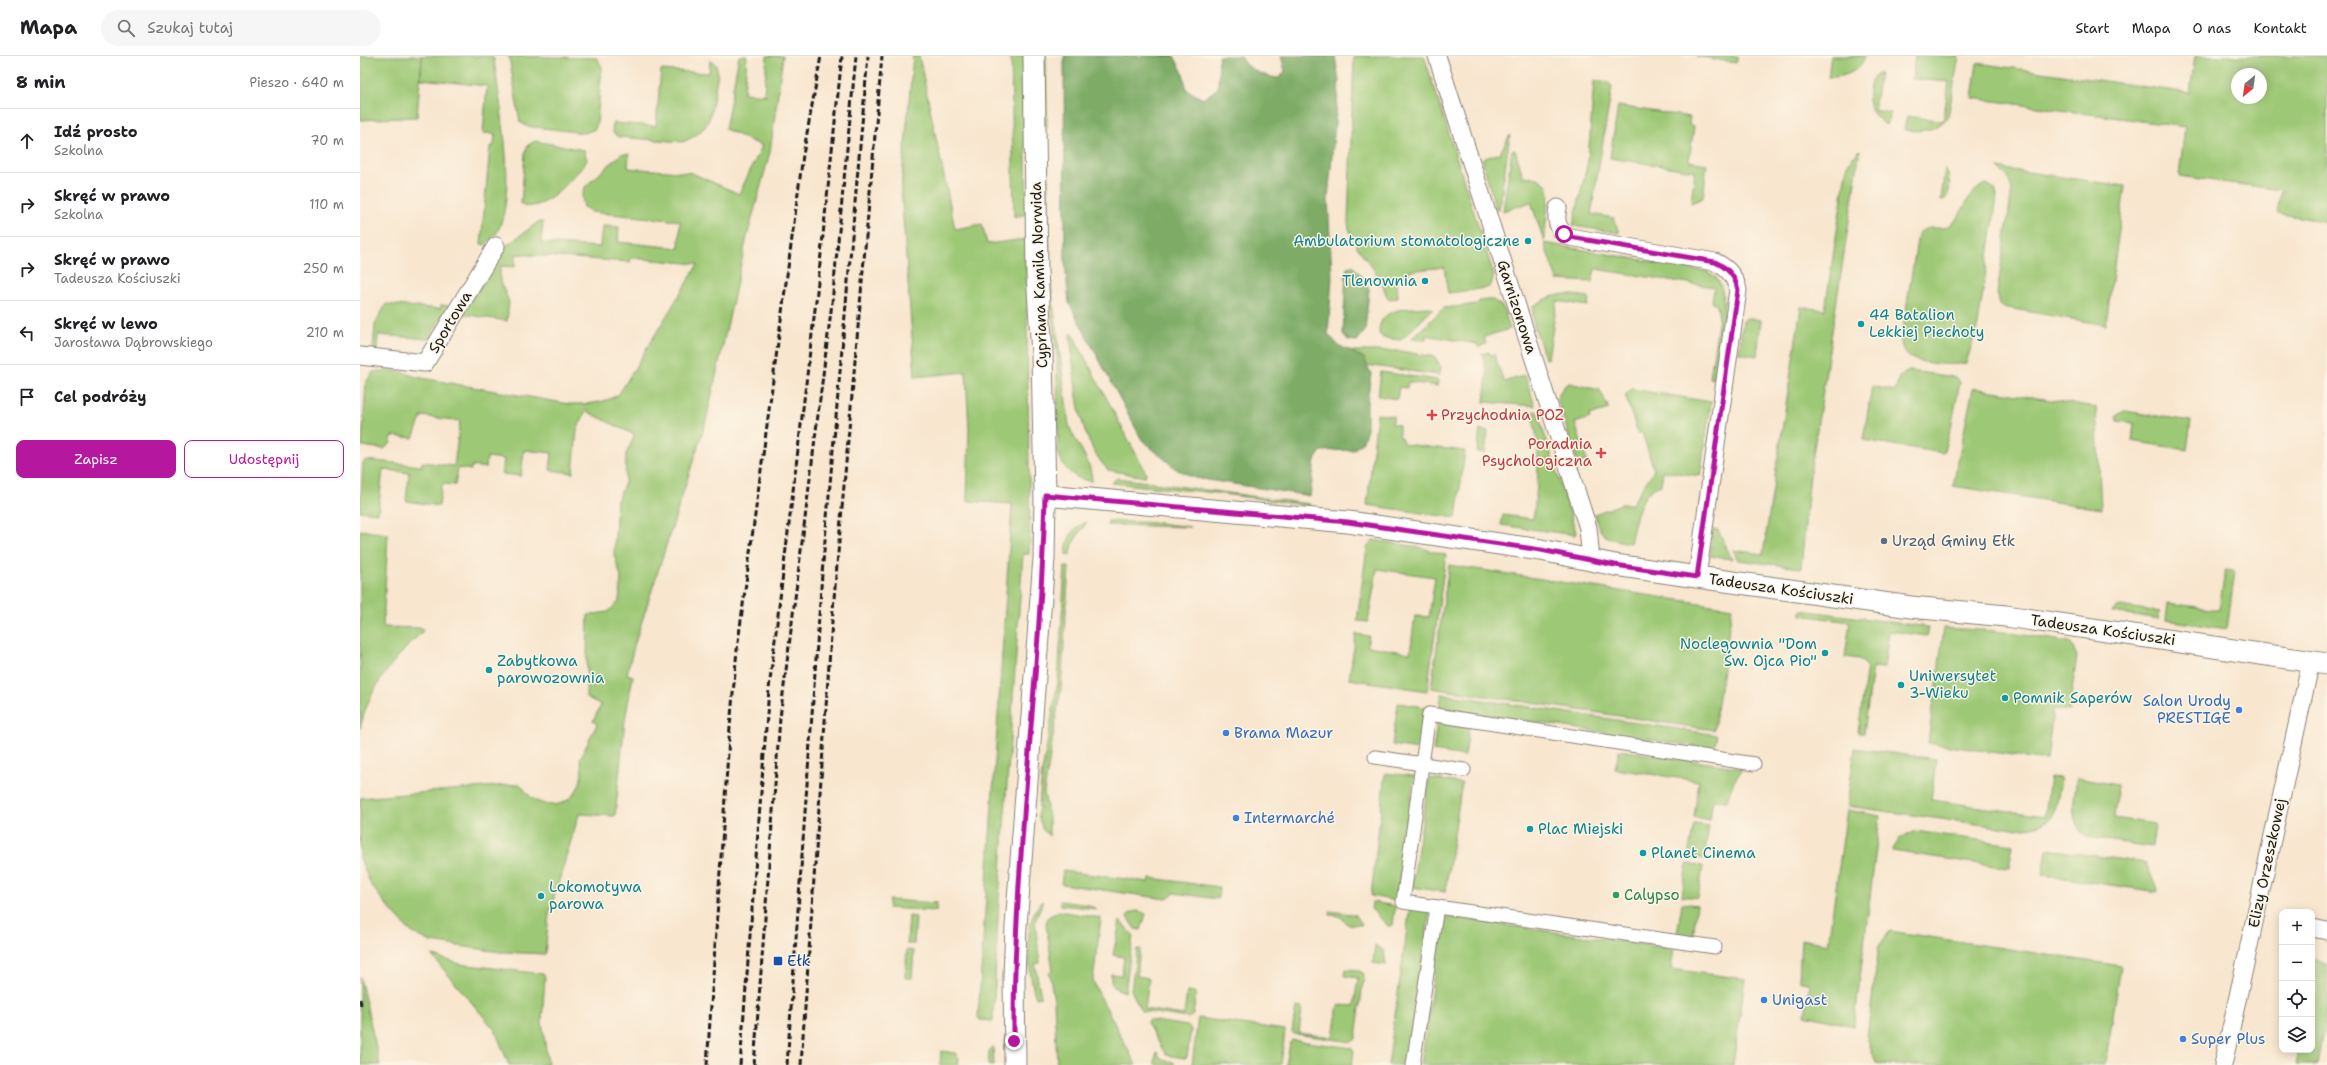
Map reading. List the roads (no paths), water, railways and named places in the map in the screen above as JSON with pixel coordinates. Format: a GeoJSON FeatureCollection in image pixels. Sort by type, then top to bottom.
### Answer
{"type":"FeatureCollection","features":[{"type":"Feature","properties":{"kind":"street","name":"Cypriana Kamila Norwida"},"geometry":{"type":"LineString","coordinates":[[1015,1065],[1015,948],[1044,558],[1045,495],[1042,354],[1037,274],[1034,56]]}},
{"type":"Feature","properties":{"kind":"street","name":"Garnizonowa"},"geometry":{"type":"LineString","coordinates":[[1437,56],[1588,528],[1591,560]]}},
{"type":"Feature","properties":{"kind":"street"},"geometry":{"type":"LineString","coordinates":[[1558,208],[1557,225],[1564,234],[1570,237],[1715,262],[1726,268],[1736,282],[1738,290],[1697,577]]}},
{"type":"Feature","properties":{"kind":"street","name":"Sportowa"},"geometry":{"type":"LineString","coordinates":[[360,356],[425,363],[496,246]]}},
{"type":"Feature","properties":{"kind":"street","name":"Tadeusza Kościuszki"},"geometry":{"type":"LineString","coordinates":[[1045,495],[1315,518],[1541,550],[1591,560],[1697,577],[1911,607],[2006,616],[2319,663]]}},
{"type":"Feature","properties":{"kind":"street","name":"Elizy Orzeszkowej"},"geometry":{"type":"LineString","coordinates":[[2223,1065],[2319,663]]}},
{"type":"Feature","properties":{"kind":"street"},"geometry":{"type":"LineString","coordinates":[[1715,947],[1403,902],[1429,714],[1754,764]]}},
{"type":"Feature","properties":{"kind":"street"},"geometry":{"type":"LineString","coordinates":[[1375,757],[1464,770]]}},
{"type":"Feature","properties":{"kind":"street"},"geometry":{"type":"LineString","coordinates":[[1413,1065],[1437,907]]}},
{"type":"Feature","properties":{"kind":"street"},"geometry":{"type":"LineString","coordinates":[[2315,929],[2327,931]]}},
{"type":"Feature","properties":{"kind":"railway"},"geometry":{"type":"LineString","coordinates":[[707,1065],[729,738],[737,650],[803,155],[821,56]]}},
{"type":"Feature","properties":{"kind":"railway"},"geometry":{"type":"LineString","coordinates":[[740,1065],[769,689],[816,301],[842,56]]}},
{"type":"Feature","properties":{"kind":"railway"},"geometry":{"type":"LineString","coordinates":[[754,1065],[780,718],[832,303],[856,56]]}},
{"type":"Feature","properties":{"kind":"railway"},"geometry":{"type":"LineString","coordinates":[[787,1065],[822,574],[868,56]]}},
{"type":"Feature","properties":{"kind":"railway"},"geometry":{"type":"LineString","coordinates":[[801,1065],[832,621],[882,56]]}},
{"type":"Feature","properties":{"kind":"railway"},"geometry":{"type":"LineString","coordinates":[[360,999],[361,1006]]}},
{"type":"Feature","properties":{"kind":"place","name":"Ambulatorium stomatologiczne"},"geometry":{"type":"Point","coordinates":[1528,241]}},
{"type":"Feature","properties":{"kind":"place","name":"Tlenownia"},"geometry":{"type":"Point","coordinates":[1425,281]}},
{"type":"Feature","properties":{"kind":"place","name":"44 Batalion Lekkiej Piechoty"},"geometry":{"type":"Point","coordinates":[1861,324]}},
{"type":"Feature","properties":{"kind":"place","name":"Przychodnia POZ"},"geometry":{"type":"Point","coordinates":[1432,415]}},
{"type":"Feature","properties":{"kind":"place","name":"Poradnia Psychologiczna"},"geometry":{"type":"Point","coordinates":[1601,453]}},
{"type":"Feature","properties":{"kind":"place","name":"Urząd Gminy Ełk"},"geometry":{"type":"Point","coordinates":[1884,541]}},
{"type":"Feature","properties":{"kind":"place","name":"Noclegownia \"Dom Św. Ojca Pio\""},"geometry":{"type":"Point","coordinates":[1825,653]}},
{"type":"Feature","properties":{"kind":"place","name":"Zabytkowa parowozownia"},"geometry":{"type":"Point","coordinates":[489,670]}},
{"type":"Feature","properties":{"kind":"place","name":"Uniwersytet 3-Wieku"},"geometry":{"type":"Point","coordinates":[1901,685]}},
{"type":"Feature","properties":{"kind":"place","name":"Pomnik Saperów"},"geometry":{"type":"Point","coordinates":[2005,698]}},
{"type":"Feature","properties":{"kind":"place","name":"Salon Urody PRESTIGE"},"geometry":{"type":"Point","coordinates":[2239,710]}},
{"type":"Feature","properties":{"kind":"place","name":"Brama Mazur"},"geometry":{"type":"Point","coordinates":[1226,733]}},
{"type":"Feature","properties":{"kind":"place","name":"Intermarché"},"geometry":{"type":"Point","coordinates":[1236,818]}},
{"type":"Feature","properties":{"kind":"place","name":"Plac Miejski"},"geometry":{"type":"Point","coordinates":[1530,829]}},
{"type":"Feature","properties":{"kind":"place","name":"Planet Cinema"},"geometry":{"type":"Point","coordinates":[1643,853]}},
{"type":"Feature","properties":{"kind":"place","name":"Calypso"},"geometry":{"type":"Point","coordinates":[1616,895]}},
{"type":"Feature","properties":{"kind":"place","name":"Lokomotywa parowa"},"geometry":{"type":"Point","coordinates":[541,896]}},
{"type":"Feature","properties":{"kind":"place","name":"Ełk"},"geometry":{"type":"Point","coordinates":[778,961]}},
{"type":"Feature","properties":{"kind":"place","name":"Unigast"},"geometry":{"type":"Point","coordinates":[1764,1000]}},
{"type":"Feature","properties":{"kind":"place","name":"Super Plus"},"geometry":{"type":"Point","coordinates":[2183,1039]}}]}
